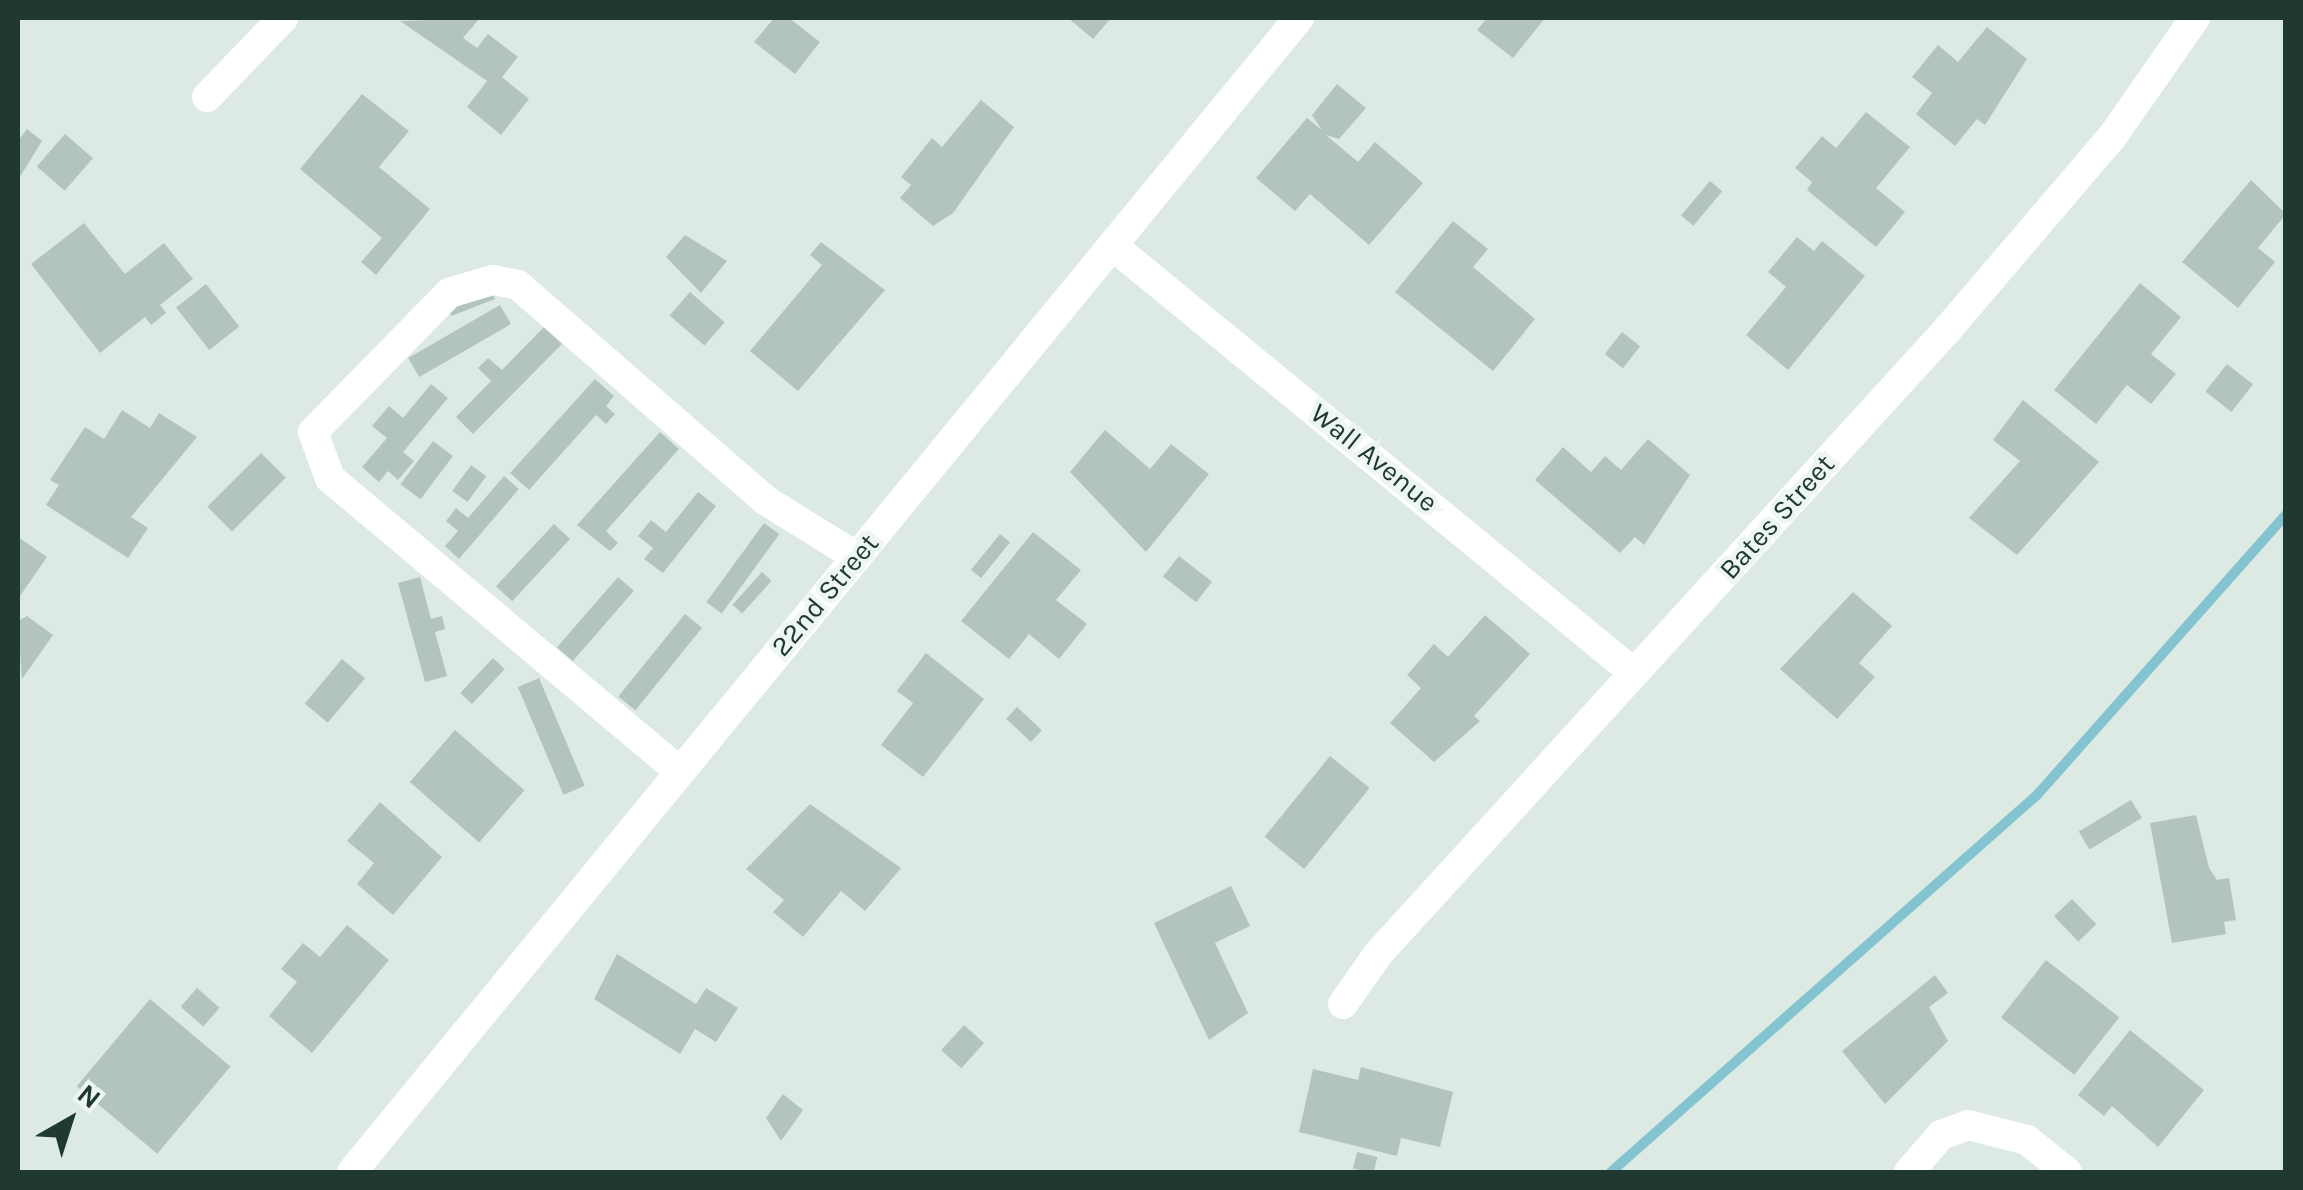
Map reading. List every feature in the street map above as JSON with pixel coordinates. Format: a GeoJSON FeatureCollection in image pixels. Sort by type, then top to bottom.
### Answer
{"type":"FeatureCollection","features":[{"type":"Feature","properties":{"kind":"street"},"geometry":{"type":"LineString","coordinates":[[207,97],[283,18]]}},
{"type":"Feature","properties":{"kind":"street","name":"22nd Street"},"geometry":{"type":"LineString","coordinates":[[352,1172],[1300,18]]}},
{"type":"Feature","properties":{"kind":"street","name":"Bates Street"},"geometry":{"type":"LineString","coordinates":[[1343,1004],[1634,673],[1947,330],[2112,136],[2196,18]]}},
{"type":"Feature","properties":{"kind":"street","name":"Wall Avenue"},"geometry":{"type":"LineString","coordinates":[[1112,246],[1634,673]]}},
{"type":"Feature","properties":{"kind":"street"},"geometry":{"type":"LineString","coordinates":[[678,771],[330,478],[313,432],[450,294],[493,280],[518,285],[765,500],[857,557]]}},
{"type":"Feature","properties":{"kind":"street"},"geometry":{"type":"LineString","coordinates":[[1909,1172],[1941,1135],[1968,1125],[2027,1140],[2067,1172]]}},
{"type":"Feature","properties":{"kind":"building"},"geometry":{"type":"Polygon","coordinates":[[[480,18],[463,38],[477,48],[488,34],[518,57],[502,77],[529,99],[501,135],[467,107],[487,81],[400,21],[480,18]]]}},
{"type":"Feature","properties":{"kind":"building"},"geometry":{"type":"Polygon","coordinates":[[[774,18],[789,18],[820,42],[795,74],[754,42],[774,18]]]}},
{"type":"Feature","properties":{"kind":"building"},"geometry":{"type":"Polygon","coordinates":[[[1068,18],[1111,18],[1093,39],[1068,18]]]}},
{"type":"Feature","properties":{"kind":"building"},"geometry":{"type":"Polygon","coordinates":[[[1487,18],[1545,18],[1513,58],[1477,30],[1487,18]]]}},
{"type":"Feature","properties":{"kind":"building"},"geometry":{"type":"Polygon","coordinates":[[[1987,27],[2027,59],[1985,125],[1977,119],[1955,146],[1916,114],[1932,93],[1912,77],[1938,45],[1958,62],[1987,27]]]}},
{"type":"Feature","properties":{"kind":"building"},"geometry":{"type":"Polygon","coordinates":[[[1337,84],[1366,108],[1339,139],[1326,135],[1358,162],[1375,142],[1423,183],[1369,245],[1310,194],[1295,211],[1256,178],[1307,118],[1322,130],[1312,115],[1337,84]]]}},
{"type":"Feature","properties":{"kind":"building"},"geometry":{"type":"Polygon","coordinates":[[[362,94],[409,131],[379,167],[430,209],[376,275],[361,262],[382,238],[300,169],[362,94]]]}},
{"type":"Feature","properties":{"kind":"building"},"geometry":{"type":"Polygon","coordinates":[[[981,100],[1014,127],[953,213],[933,226],[900,198],[911,185],[901,177],[932,138],[942,147],[981,100]]]}},
{"type":"Feature","properties":{"kind":"building"},"geometry":{"type":"Polygon","coordinates":[[[1866,112],[1910,147],[1876,188],[1905,212],[1876,247],[1807,190],[1812,182],[1795,168],[1822,136],[1836,148],[1866,112]]]}},
{"type":"Feature","properties":{"kind":"building"},"geometry":{"type":"Polygon","coordinates":[[[27,129],[42,141],[18,180],[18,141],[27,129]]]}},
{"type":"Feature","properties":{"kind":"building"},"geometry":{"type":"Polygon","coordinates":[[[65,134],[93,158],[65,191],[37,166],[65,134]]]}},
{"type":"Feature","properties":{"kind":"building"},"geometry":{"type":"Polygon","coordinates":[[[2251,180],[2286,214],[2258,248],[2275,262],[2238,308],[2182,262],[2251,180]]]}},
{"type":"Feature","properties":{"kind":"building"},"geometry":{"type":"Polygon","coordinates":[[[1710,181],[1722,191],[1693,226],[1681,215],[1710,181]]]}},
{"type":"Feature","properties":{"kind":"building"},"geometry":{"type":"Polygon","coordinates":[[[1453,221],[1488,249],[1473,267],[1535,319],[1493,371],[1395,292],[1453,221]]]}},
{"type":"Feature","properties":{"kind":"building"},"geometry":{"type":"Polygon","coordinates":[[[84,223],[125,274],[164,243],[193,279],[160,305],[166,313],[151,325],[145,317],[100,353],[31,264],[84,223]]]}},
{"type":"Feature","properties":{"kind":"building"},"geometry":{"type":"Polygon","coordinates":[[[685,235],[727,261],[701,293],[666,257],[685,235]]]}},
{"type":"Feature","properties":{"kind":"building"},"geometry":{"type":"Polygon","coordinates":[[[1797,237],[1814,251],[1822,241],[1865,276],[1788,370],[1746,335],[1786,287],[1768,272],[1797,237]]]}},
{"type":"Feature","properties":{"kind":"building"},"geometry":{"type":"Polygon","coordinates":[[[821,242],[885,290],[798,391],[750,351],[822,265],[810,255],[821,242]]]}},
{"type":"Feature","properties":{"kind":"building"},"geometry":{"type":"Polygon","coordinates":[[[2140,283],[2181,317],[2151,354],[2176,374],[2151,404],[2127,385],[2096,424],[2054,390],[2140,283]]]}},
{"type":"Feature","properties":{"kind":"building"},"geometry":{"type":"Polygon","coordinates":[[[206,284],[239,327],[209,350],[176,307],[206,284]]]}},
{"type":"Feature","properties":{"kind":"building"},"geometry":{"type":"Polygon","coordinates":[[[490,286],[495,299],[451,316],[446,303],[490,286]]]}},
{"type":"Feature","properties":{"kind":"building"},"geometry":{"type":"Polygon","coordinates":[[[690,292],[725,322],[704,346],[670,315],[690,292]]]}},
{"type":"Feature","properties":{"kind":"building"},"geometry":{"type":"Polygon","coordinates":[[[500,305],[511,324],[419,377],[408,358],[500,305]]]}},
{"type":"Feature","properties":{"kind":"building"},"geometry":{"type":"Polygon","coordinates":[[[544,327],[562,344],[473,434],[456,417],[491,381],[478,368],[488,358],[502,370],[544,327]]]}},
{"type":"Feature","properties":{"kind":"building"},"geometry":{"type":"Polygon","coordinates":[[[1622,332],[1640,346],[1623,368],[1605,354],[1622,332]]]}},
{"type":"Feature","properties":{"kind":"building"},"geometry":{"type":"Polygon","coordinates":[[[2227,364],[2253,384],[2231,412],[2205,392],[2227,364]]]}},
{"type":"Feature","properties":{"kind":"building"},"geometry":{"type":"Polygon","coordinates":[[[595,379],[614,396],[606,406],[615,414],[606,424],[596,415],[529,490],[510,473],[595,379]]]}},
{"type":"Feature","properties":{"kind":"building"},"geometry":{"type":"Polygon","coordinates":[[[431,384],[448,398],[403,452],[414,461],[398,480],[388,471],[379,482],[362,467],[387,438],[372,426],[389,406],[403,418],[431,384]]]}},
{"type":"Feature","properties":{"kind":"building"},"geometry":{"type":"Polygon","coordinates":[[[2023,400],[2099,462],[2017,555],[1969,518],[2020,461],[1993,440],[2023,400]]]}},
{"type":"Feature","properties":{"kind":"building"},"geometry":{"type":"Polygon","coordinates":[[[122,410],[150,428],[159,413],[197,437],[131,517],[148,528],[128,558],[46,505],[59,485],[50,480],[85,427],[104,439],[122,410]]]}},
{"type":"Feature","properties":{"kind":"building"},"geometry":{"type":"Polygon","coordinates":[[[1105,430],[1150,469],[1171,444],[1209,474],[1146,552],[1070,472],[1105,430]]]}},
{"type":"Feature","properties":{"kind":"building"},"geometry":{"type":"Polygon","coordinates":[[[660,432],[679,449],[606,531],[618,543],[610,551],[577,525],[660,432]]]}},
{"type":"Feature","properties":{"kind":"building"},"geometry":{"type":"Polygon","coordinates":[[[1648,439],[1690,475],[1644,545],[1635,537],[1620,553],[1535,480],[1563,447],[1591,472],[1605,456],[1621,470],[1648,439]]]}},
{"type":"Feature","properties":{"kind":"building"},"geometry":{"type":"Polygon","coordinates":[[[433,441],[453,456],[420,499],[401,484],[433,441]]]}},
{"type":"Feature","properties":{"kind":"building"},"geometry":{"type":"Polygon","coordinates":[[[261,453],[286,478],[232,531],[207,507],[261,453]]]}},
{"type":"Feature","properties":{"kind":"building"},"geometry":{"type":"Polygon","coordinates":[[[471,465],[486,476],[468,502],[452,491],[471,465]]]}},
{"type":"Feature","properties":{"kind":"building"},"geometry":{"type":"Polygon","coordinates":[[[504,476],[519,489],[459,559],[445,546],[458,531],[446,521],[456,508],[468,518],[504,476]]]}},
{"type":"Feature","properties":{"kind":"building"},"geometry":{"type":"Polygon","coordinates":[[[698,492],[716,506],[663,573],[644,559],[653,548],[638,536],[651,520],[666,532],[698,492]]]}},
{"type":"Feature","properties":{"kind":"building"},"geometry":{"type":"Polygon","coordinates":[[[764,523],[779,534],[722,613],[706,602],[764,523]]]}},
{"type":"Feature","properties":{"kind":"building"},"geometry":{"type":"Polygon","coordinates":[[[554,524],[570,539],[512,601],[496,586],[554,524]]]}},
{"type":"Feature","properties":{"kind":"building"},"geometry":{"type":"Polygon","coordinates":[[[1033,532],[1081,570],[1056,600],[1087,624],[1059,659],[1029,634],[1009,659],[961,621],[1033,532]]]}},
{"type":"Feature","properties":{"kind":"building"},"geometry":{"type":"Polygon","coordinates":[[[1000,534],[1010,542],[981,578],[971,570],[1000,534]]]}},
{"type":"Feature","properties":{"kind":"building"},"geometry":{"type":"Polygon","coordinates":[[[18,537],[47,557],[18,599],[18,537]]]}},
{"type":"Feature","properties":{"kind":"building"},"geometry":{"type":"Polygon","coordinates":[[[1179,556],[1212,582],[1196,602],[1163,576],[1179,556]]]}},
{"type":"Feature","properties":{"kind":"building"},"geometry":{"type":"Polygon","coordinates":[[[762,572],[772,581],[742,613],[733,605],[762,572]]]}},
{"type":"Feature","properties":{"kind":"building"},"geometry":{"type":"Polygon","coordinates":[[[420,577],[431,619],[442,616],[445,629],[435,632],[447,676],[425,682],[398,583],[420,577]]]}},
{"type":"Feature","properties":{"kind":"building"},"geometry":{"type":"Polygon","coordinates":[[[618,577],[634,591],[573,661],[557,647],[618,577]]]}},
{"type":"Feature","properties":{"kind":"building"},"geometry":{"type":"Polygon","coordinates":[[[1853,592],[1892,626],[1859,663],[1875,677],[1837,719],[1780,669],[1853,592]]]}},
{"type":"Feature","properties":{"kind":"building"},"geometry":{"type":"Polygon","coordinates":[[[685,614],[702,628],[635,710],[618,696],[685,614]]]}},
{"type":"Feature","properties":{"kind":"building"},"geometry":{"type":"Polygon","coordinates":[[[1485,615],[1530,654],[1474,716],[1480,721],[1434,762],[1390,723],[1421,688],[1407,675],[1434,644],[1448,657],[1485,615]]]}},
{"type":"Feature","properties":{"kind":"building"},"geometry":{"type":"Polygon","coordinates":[[[27,616],[53,635],[22,679],[18,621],[27,616]]]}},
{"type":"Feature","properties":{"kind":"building"},"geometry":{"type":"Polygon","coordinates":[[[926,653],[984,699],[923,777],[881,745],[913,703],[897,691],[926,653]]]}},
{"type":"Feature","properties":{"kind":"building"},"geometry":{"type":"Polygon","coordinates":[[[493,658],[505,669],[472,704],[460,693],[493,658]]]}},
{"type":"Feature","properties":{"kind":"building"},"geometry":{"type":"Polygon","coordinates":[[[342,659],[365,678],[328,723],[305,703],[342,659]]]}},
{"type":"Feature","properties":{"kind":"building"},"geometry":{"type":"Polygon","coordinates":[[[539,678],[585,786],[564,795],[518,687],[539,678]]]}},
{"type":"Feature","properties":{"kind":"building"},"geometry":{"type":"Polygon","coordinates":[[[1017,707],[1042,730],[1031,742],[1006,719],[1017,707]]]}},
{"type":"Feature","properties":{"kind":"building"},"geometry":{"type":"Polygon","coordinates":[[[455,730],[524,790],[479,842],[410,782],[455,730]]]}},
{"type":"Feature","properties":{"kind":"building"},"geometry":{"type":"Polygon","coordinates":[[[1330,756],[1370,788],[1304,869],[1265,837],[1330,756]]]}},
{"type":"Feature","properties":{"kind":"building"},"geometry":{"type":"Polygon","coordinates":[[[2131,800],[2142,818],[2090,849],[2079,831],[2131,800]]]}},
{"type":"Feature","properties":{"kind":"building"},"geometry":{"type":"Polygon","coordinates":[[[380,802],[442,857],[393,915],[357,884],[374,863],[347,841],[380,802]]]}},
{"type":"Feature","properties":{"kind":"building"},"geometry":{"type":"Polygon","coordinates":[[[810,804],[901,868],[865,911],[841,891],[803,937],[773,912],[784,900],[746,869],[810,804]]]}},
{"type":"Feature","properties":{"kind":"building"},"geometry":{"type":"Polygon","coordinates":[[[2196,815],[2209,868],[2217,880],[2229,878],[2236,920],[2224,922],[2226,934],[2172,943],[2150,823],[2196,815]]]}},
{"type":"Feature","properties":{"kind":"building"},"geometry":{"type":"Polygon","coordinates":[[[1231,886],[1250,926],[1215,943],[1248,1013],[1209,1040],[1154,923],[1231,886]]]}},
{"type":"Feature","properties":{"kind":"building"},"geometry":{"type":"Polygon","coordinates":[[[2072,899],[2096,924],[2078,942],[2054,916],[2072,899]]]}},
{"type":"Feature","properties":{"kind":"building"},"geometry":{"type":"Polygon","coordinates":[[[347,925],[389,960],[312,1053],[269,1016],[297,982],[281,969],[303,943],[320,957],[347,925]]]}},
{"type":"Feature","properties":{"kind":"building"},"geometry":{"type":"Polygon","coordinates":[[[617,954],[696,1004],[706,988],[738,1008],[716,1042],[695,1029],[680,1054],[594,999],[617,954]]]}},
{"type":"Feature","properties":{"kind":"building"},"geometry":{"type":"Polygon","coordinates":[[[2046,960],[2119,1017],[2074,1075],[2001,1018],[2046,960]]]}},
{"type":"Feature","properties":{"kind":"building"},"geometry":{"type":"Polygon","coordinates":[[[1935,975],[1948,993],[1929,1007],[1948,1041],[1885,1104],[1842,1051],[1935,975]]]}},
{"type":"Feature","properties":{"kind":"building"},"geometry":{"type":"Polygon","coordinates":[[[197,988],[220,1008],[203,1027],[181,1007],[197,988]]]}},
{"type":"Feature","properties":{"kind":"building"},"geometry":{"type":"Polygon","coordinates":[[[150,999],[230,1066],[157,1154],[77,1086],[150,999]]]}},
{"type":"Feature","properties":{"kind":"building"},"geometry":{"type":"Polygon","coordinates":[[[964,1025],[984,1043],[961,1068],[941,1050],[964,1025]]]}},
{"type":"Feature","properties":{"kind":"building"},"geometry":{"type":"Polygon","coordinates":[[[2130,1030],[2204,1090],[2158,1147],[2112,1106],[2104,1116],[2078,1095],[2130,1030]]]}},
{"type":"Feature","properties":{"kind":"building"},"geometry":{"type":"Polygon","coordinates":[[[1361,1067],[1453,1092],[1440,1147],[1401,1138],[1397,1156],[1299,1132],[1313,1069],[1358,1080],[1361,1067]]]}},
{"type":"Feature","properties":{"kind":"building"},"geometry":{"type":"Polygon","coordinates":[[[783,1094],[803,1110],[781,1141],[766,1118],[783,1094]]]}},
{"type":"Feature","properties":{"kind":"building"},"geometry":{"type":"Polygon","coordinates":[[[1357,1152],[1377,1157],[1374,1172],[1353,1168],[1357,1152]]]}},
{"type":"Feature","properties":{"kind":"waterway"},"geometry":{"type":"LineString","coordinates":[[1611,1172],[2037,795],[2286,515]]}}]}
